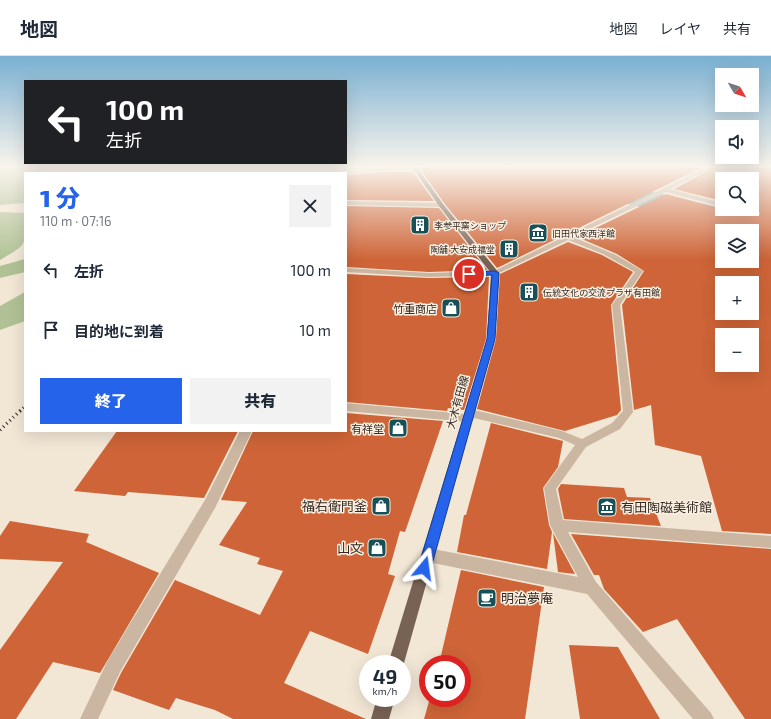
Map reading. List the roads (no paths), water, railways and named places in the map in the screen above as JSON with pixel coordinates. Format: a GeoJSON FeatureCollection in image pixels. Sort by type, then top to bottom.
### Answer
{"type":"FeatureCollection","features":[{"type":"Feature","properties":{"kind":"main road"},"geometry":{"type":"LineString","coordinates":[[437,198],[495,273]]}},
{"type":"Feature","properties":{"kind":"main road","name":"大木有田線"},"geometry":{"type":"LineString","coordinates":[[399,655],[470,416],[491,339],[495,273]]}},
{"type":"Feature","properties":{"kind":"main road"},"geometry":{"type":"LineString","coordinates":[[380,719],[383,707]]}},
{"type":"Feature","properties":{"kind":"street"},"geometry":{"type":"LineString","coordinates":[[347,270],[429,275],[495,273],[648,198]]}},
{"type":"Feature","properties":{"kind":"street"},"geometry":{"type":"LineString","coordinates":[[696,198],[715,203]]}},
{"type":"Feature","properties":{"kind":"street"},"geometry":{"type":"LineString","coordinates":[[347,203],[441,204]]}},
{"type":"Feature","properties":{"kind":"street"},"geometry":{"type":"LineString","coordinates":[[569,238],[603,251],[622,260],[639,271],[616,305],[628,412],[616,426],[582,444],[550,488],[557,525],[591,587],[705,719]]}},
{"type":"Feature","properties":{"kind":"street"},"geometry":{"type":"LineString","coordinates":[[347,407],[470,416],[562,435],[582,444]]}},
{"type":"Feature","properties":{"kind":"street"},"geometry":{"type":"LineString","coordinates":[[89,719],[114,666],[210,504],[246,432]]}},
{"type":"Feature","properties":{"kind":"street"},"geometry":{"type":"LineString","coordinates":[[557,525],[771,542]]}},
{"type":"Feature","properties":{"kind":"street"},"geometry":{"type":"LineString","coordinates":[[428,555],[591,587]]}},
{"type":"Feature","properties":{"kind":"waterway"},"geometry":{"type":"LineString","coordinates":[[640,198],[716,216],[732,224]]}},
{"type":"Feature","properties":{"kind":"railway"},"geometry":{"type":"LineString","coordinates":[[21,410],[24,407]]}},
{"type":"Feature","properties":{"kind":"railway"},"geometry":{"type":"LineString","coordinates":[[0,430],[21,410]]}},
{"type":"Feature","properties":{"kind":"place","name":"李参平窯ショップ"},"geometry":{"type":"Point","coordinates":[420,225]}},
{"type":"Feature","properties":{"kind":"place","name":"旧田代家西洋館"},"geometry":{"type":"Point","coordinates":[538,233]}},
{"type":"Feature","properties":{"kind":"place","name":"陶舗 大安成福堂"},"geometry":{"type":"Point","coordinates":[509,249]}},
{"type":"Feature","properties":{"kind":"place","name":"伝統文化の交流プラザ有田館"},"geometry":{"type":"Point","coordinates":[529,292]}},
{"type":"Feature","properties":{"kind":"place","name":"竹重商店"},"geometry":{"type":"Point","coordinates":[451,308]}},
{"type":"Feature","properties":{"kind":"place","name":"有祥堂"},"geometry":{"type":"Point","coordinates":[398,428]}},
{"type":"Feature","properties":{"kind":"place","name":"福右衛門釜"},"geometry":{"type":"Point","coordinates":[381,506]}},
{"type":"Feature","properties":{"kind":"place","name":"有田陶磁美術館"},"geometry":{"type":"Point","coordinates":[607,507]}},
{"type":"Feature","properties":{"kind":"place","name":"山文"},"geometry":{"type":"Point","coordinates":[377,548]}},
{"type":"Feature","properties":{"kind":"place","name":"明治夢庵"},"geometry":{"type":"Point","coordinates":[487,598]}}]}
